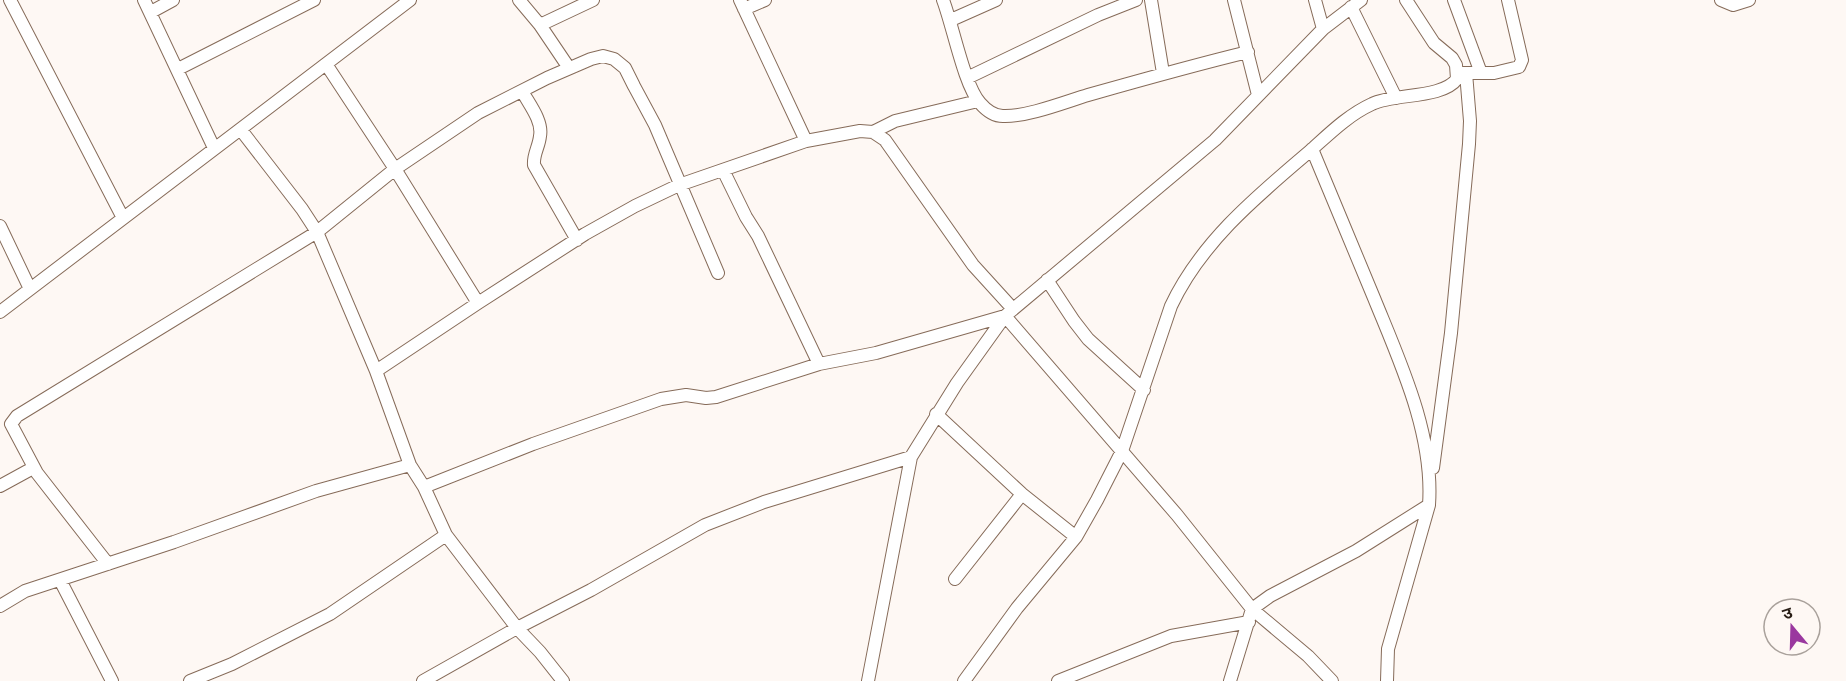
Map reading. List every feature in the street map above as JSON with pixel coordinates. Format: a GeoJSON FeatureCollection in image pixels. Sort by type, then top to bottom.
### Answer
{"type":"FeatureCollection","features":[{"type":"Feature","properties":{"kind":"street"},"geometry":{"type":"LineString","coordinates":[[10,0],[123,218]]}},
{"type":"Feature","properties":{"kind":"street"},"geometry":{"type":"LineString","coordinates":[[144,0],[214,148]]}},
{"type":"Feature","properties":{"kind":"street"},"geometry":{"type":"LineString","coordinates":[[151,12],[173,0]]}},
{"type":"Feature","properties":{"kind":"street"},"geometry":{"type":"LineString","coordinates":[[178,69],[314,0]]}},
{"type":"Feature","properties":{"kind":"street"},"geometry":{"type":"LineString","coordinates":[[0,312],[410,0]]}},
{"type":"Feature","properties":{"kind":"street"},"geometry":{"type":"LineString","coordinates":[[519,0],[540,25],[569,68]]}},
{"type":"Feature","properties":{"kind":"street"},"geometry":{"type":"LineString","coordinates":[[540,25],[593,0]]}},
{"type":"Feature","properties":{"kind":"street"},"geometry":{"type":"LineString","coordinates":[[765,0],[742,4],[806,141]]}},
{"type":"Feature","properties":{"kind":"street"},"geometry":{"type":"LineString","coordinates":[[943,0],[967,78],[978,101],[993,114],[1012,115],[1041,109],[1163,73],[1248,52]]}},
{"type":"Feature","properties":{"kind":"street"},"geometry":{"type":"LineString","coordinates":[[951,20],[996,0]]}},
{"type":"Feature","properties":{"kind":"street"},"geometry":{"type":"LineString","coordinates":[[967,78],[1098,15],[1136,0]]}},
{"type":"Feature","properties":{"kind":"street"},"geometry":{"type":"LineString","coordinates":[[1150,0],[1163,73]]}},
{"type":"Feature","properties":{"kind":"street"},"geometry":{"type":"LineString","coordinates":[[1234,0],[1258,95]]}},
{"type":"Feature","properties":{"kind":"street"},"geometry":{"type":"LineString","coordinates":[[1315,0],[1323,29]]}},
{"type":"Feature","properties":{"kind":"street"},"geometry":{"type":"LineString","coordinates":[[1388,681],[1388,649],[1429,505],[1451,333],[1470,121],[1462,73],[1452,58],[1434,43],[1406,0]]}},
{"type":"Feature","properties":{"kind":"street"},"geometry":{"type":"LineString","coordinates":[[1454,0],[1481,73]]}},
{"type":"Feature","properties":{"kind":"street"},"geometry":{"type":"LineString","coordinates":[[1462,73],[1513,70],[1519,67],[1522,60],[1508,0]]}},
{"type":"Feature","properties":{"kind":"street"},"geometry":{"type":"LineString","coordinates":[[1721,0],[1733,5],[1749,0]]}},
{"type":"Feature","properties":{"kind":"street"},"geometry":{"type":"LineString","coordinates":[[868,681],[911,457],[936,414],[1009,313],[1215,140],[1323,29],[1356,3],[1396,98]]}},
{"type":"Feature","properties":{"kind":"street"},"geometry":{"type":"LineString","coordinates":[[108,564],[33,468],[10,424],[17,416],[316,232],[395,169],[477,113],[569,68],[603,56],[614,59],[625,68],[655,125],[718,273]]}},
{"type":"Feature","properties":{"kind":"street"},"geometry":{"type":"LineString","coordinates":[[326,64],[395,169],[478,303]]}},
{"type":"Feature","properties":{"kind":"street"},"geometry":{"type":"LineString","coordinates":[[969,680],[1017,608],[1076,537],[1097,500],[1122,451],[1181,285],[1215,239],[1262,191],[1361,110],[1385,99],[1442,89],[1454,83],[1462,73]]}},
{"type":"Feature","properties":{"kind":"street"},"geometry":{"type":"LineString","coordinates":[[522,91],[540,125],[541,132],[533,156],[534,165],[577,240]]}},
{"type":"Feature","properties":{"kind":"street"},"geometry":{"type":"LineString","coordinates":[[873,132],[895,121],[978,101]]}},
{"type":"Feature","properties":{"kind":"street"},"geometry":{"type":"LineString","coordinates":[[241,130],[302,209],[316,232],[376,371],[410,465],[424,486],[446,535],[517,628],[563,681]]}},
{"type":"Feature","properties":{"kind":"street"},"geometry":{"type":"LineString","coordinates":[[376,371],[478,303],[635,206],[679,185],[806,141],[860,131],[873,132],[885,140],[1009,313],[1252,609],[1308,656],[1332,681]]}},
{"type":"Feature","properties":{"kind":"street"},"geometry":{"type":"LineString","coordinates":[[1312,149],[1408,382],[1428,459],[1431,481]]}},
{"type":"Feature","properties":{"kind":"street"},"geometry":{"type":"LineString","coordinates":[[723,170],[758,236],[819,364]]}},
{"type":"Feature","properties":{"kind":"street"},"geometry":{"type":"LineString","coordinates":[[2,235],[30,289]]}},
{"type":"Feature","properties":{"kind":"street"},"geometry":{"type":"LineString","coordinates":[[1047,280],[1088,339],[1144,390]]}},
{"type":"Feature","properties":{"kind":"street"},"geometry":{"type":"LineString","coordinates":[[424,486],[533,444],[661,399],[686,395],[716,397],[819,364],[876,353],[1009,313]]}},
{"type":"Feature","properties":{"kind":"street"},"geometry":{"type":"LineString","coordinates":[[936,414],[1022,494],[1076,537]]}},
{"type":"Feature","properties":{"kind":"street"},"geometry":{"type":"LineString","coordinates":[[423,681],[705,525],[764,502],[911,457]]}},
{"type":"Feature","properties":{"kind":"street"},"geometry":{"type":"LineString","coordinates":[[0,606],[25,591],[316,491],[410,465]]}},
{"type":"Feature","properties":{"kind":"street"},"geometry":{"type":"LineString","coordinates":[[0,486],[33,468]]}},
{"type":"Feature","properties":{"kind":"street"},"geometry":{"type":"LineString","coordinates":[[955,579],[1022,494]]}},
{"type":"Feature","properties":{"kind":"street"},"geometry":{"type":"LineString","coordinates":[[1230,681],[1252,609],[1270,596],[1356,551],[1429,505]]}},
{"type":"Feature","properties":{"kind":"street"},"geometry":{"type":"LineString","coordinates":[[190,681],[232,664],[330,614],[446,535]]}},
{"type":"Feature","properties":{"kind":"street"},"geometry":{"type":"LineString","coordinates":[[60,579],[112,681]]}},
{"type":"Feature","properties":{"kind":"street"},"geometry":{"type":"LineString","coordinates":[[1058,681],[1172,636],[1249,622]]}}]}
